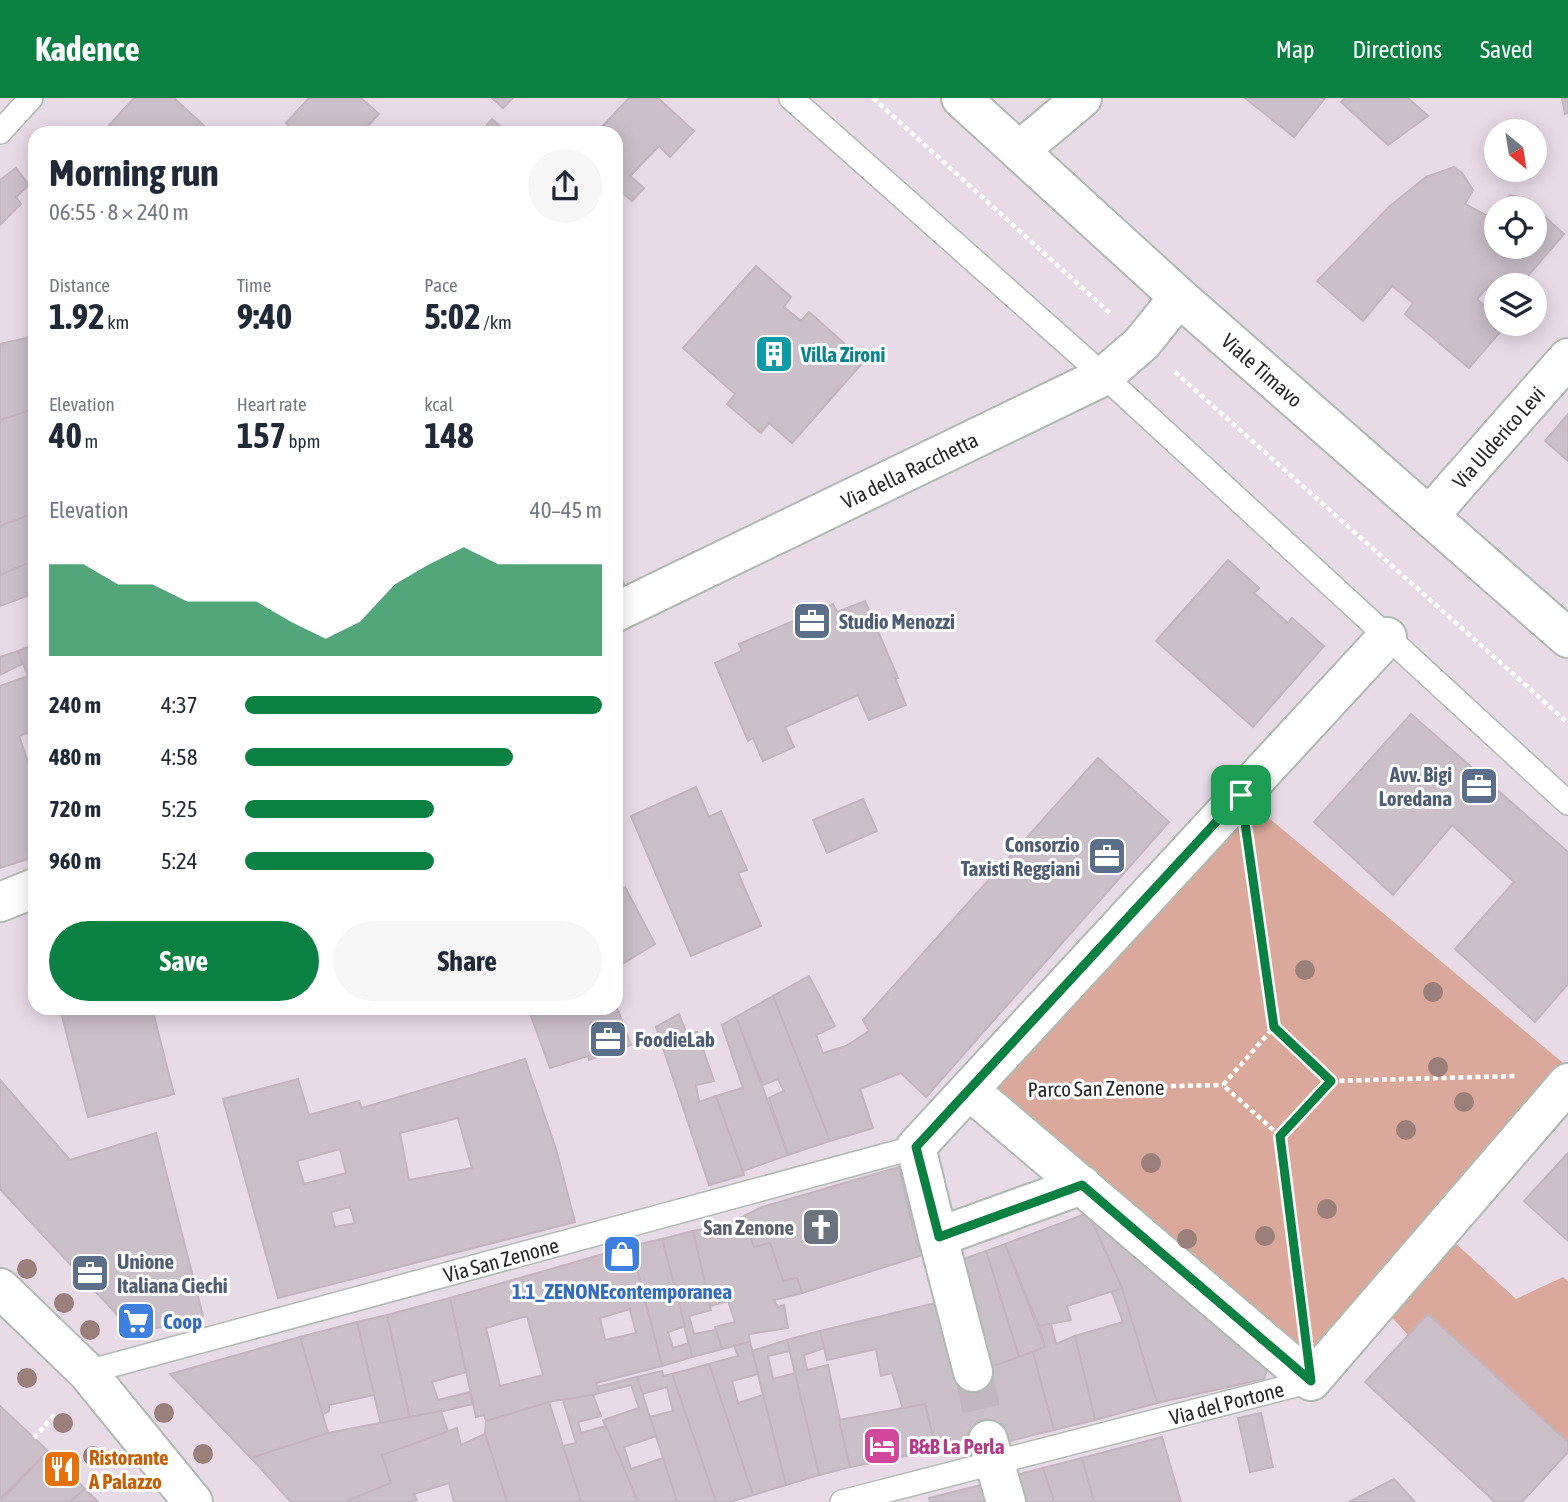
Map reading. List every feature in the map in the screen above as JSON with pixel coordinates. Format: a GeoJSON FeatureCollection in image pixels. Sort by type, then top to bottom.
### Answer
{"type":"FeatureCollection","features":[{"type":"Feature","properties":{"kind":"street","name":"Viale Timavo"},"geometry":{"type":"LineString","coordinates":[[961,98],[1179,297],[1568,638]]}},
{"type":"Feature","properties":{"kind":"street"},"geometry":{"type":"LineString","coordinates":[[1020,151],[1083,98]]}},
{"type":"Feature","properties":{"kind":"street","name":"Via della Racchetta"},"geometry":{"type":"LineString","coordinates":[[623,609],[1104,376],[1142,343],[1179,297]]}},
{"type":"Feature","properties":{"kind":"street","name":"Via Ulderico Levi"},"geometry":{"type":"LineString","coordinates":[[1429,516],[1568,358]]}},
{"type":"Feature","properties":{"kind":"street"},"geometry":{"type":"LineString","coordinates":[[973,1372],[916,1147],[1387,637]]}},
{"type":"Feature","properties":{"kind":"street"},"geometry":{"type":"LineString","coordinates":[[0,902],[28,891]]}},
{"type":"Feature","properties":{"kind":"street","name":"Via del Portone"},"geometry":{"type":"LineString","coordinates":[[1311,1381],[1568,1083]]}},
{"type":"Feature","properties":{"kind":"street"},"geometry":{"type":"LineString","coordinates":[[969,1090],[1311,1381]]}},
{"type":"Feature","properties":{"kind":"street"},"geometry":{"type":"LineString","coordinates":[[939,1237],[1082,1185]]}},
{"type":"Feature","properties":{"kind":"street"},"geometry":{"type":"LineString","coordinates":[[0,1288],[87,1372],[193,1502]]}},
{"type":"Feature","properties":{"kind":"street"},"geometry":{"type":"LineString","coordinates":[[991,1451],[1006,1502]]}},
{"type":"Feature","properties":{"kind":"lane"},"geometry":{"type":"LineString","coordinates":[[0,132],[31,98]]}},
{"type":"Feature","properties":{"kind":"lane"},"geometry":{"type":"LineString","coordinates":[[792,98],[1104,376],[1568,803]]}},
{"type":"Feature","properties":{"kind":"lane","name":"Via San Zenone"},"geometry":{"type":"LineString","coordinates":[[87,1372],[916,1147]]}},
{"type":"Feature","properties":{"kind":"lane","name":"Via del Portone"},"geometry":{"type":"LineString","coordinates":[[842,1502],[991,1451],[1311,1381]]}},
{"type":"Feature","properties":{"kind":"path"},"geometry":{"type":"LineString","coordinates":[[873,98],[1142,343],[1568,723]]}},
{"type":"Feature","properties":{"kind":"path"},"geometry":{"type":"LineString","coordinates":[[1241,795],[1274,1027],[1331,1081],[1526,1075]]}},
{"type":"Feature","properties":{"kind":"path"},"geometry":{"type":"LineString","coordinates":[[1274,1027],[1223,1085],[1280,1136],[1311,1381]]}},
{"type":"Feature","properties":{"kind":"path"},"geometry":{"type":"LineString","coordinates":[[1280,1136],[1331,1081]]}},
{"type":"Feature","properties":{"kind":"path","name":"Parco San Zenone"},"geometry":{"type":"LineString","coordinates":[[969,1090],[1223,1085]]}},
{"type":"Feature","properties":{"kind":"path"},"geometry":{"type":"LineString","coordinates":[[33,1437],[55,1414]]}},
{"type":"Feature","properties":{"kind":"shaded area"},"geometry":{"type":"Polygon","coordinates":[[[1241,795],[1568,1067],[1311,1381],[969,1090],[1241,795]]]}},
{"type":"Feature","properties":{"kind":"shaded area"},"geometry":{"type":"Polygon","coordinates":[[[1451,1239],[1516,1299],[1563,1277],[1568,1281],[1568,1442],[1429,1314],[1408,1335],[1385,1310],[1451,1239]]]}},
{"type":"Feature","properties":{"kind":"building"},"geometry":{"type":"Polygon","coordinates":[[[134,98],[174,98],[204,126],[108,126],[134,98]]]}},
{"type":"Feature","properties":{"kind":"building"},"geometry":{"type":"Polygon","coordinates":[[[309,98],[361,98],[379,114],[368,126],[290,126],[286,123],[309,98]]]}},
{"type":"Feature","properties":{"kind":"building"},"geometry":{"type":"Polygon","coordinates":[[[492,98],[513,98],[503,108],[492,98]]]}},
{"type":"Feature","properties":{"kind":"building"},"geometry":{"type":"Polygon","coordinates":[[[629,98],[658,98],[694,131],[670,157],[659,146],[630,176],[644,188],[632,201],[623,193],[623,126],[603,126],[629,98]]]}},
{"type":"Feature","properties":{"kind":"building"},"geometry":{"type":"Polygon","coordinates":[[[1245,98],[1325,98],[1294,137],[1245,98]]]}},
{"type":"Feature","properties":{"kind":"building"},"geometry":{"type":"Polygon","coordinates":[[[1345,98],[1408,98],[1428,116],[1388,145],[1341,102],[1345,98]]]}},
{"type":"Feature","properties":{"kind":"building"},"geometry":{"type":"Polygon","coordinates":[[[1562,98],[1568,98],[1568,113],[1565,114],[1562,98]]]}},
{"type":"Feature","properties":{"kind":"building"},"geometry":{"type":"Polygon","coordinates":[[[492,119],[500,126],[486,126],[492,119]]]}},
{"type":"Feature","properties":{"kind":"building"},"geometry":{"type":"Polygon","coordinates":[[[1454,167],[1462,173],[1473,190],[1465,204],[1484,214],[1484,259],[1542,259],[1530,273],[1484,273],[1484,291],[1477,299],[1484,305],[1484,336],[1497,336],[1469,368],[1405,314],[1413,303],[1392,286],[1363,321],[1317,281],[1390,206],[1426,177],[1454,167]]]}},
{"type":"Feature","properties":{"kind":"building"},"geometry":{"type":"Polygon","coordinates":[[[16,168],[28,186],[16,197],[21,204],[0,225],[0,180],[16,168]]]}},
{"type":"Feature","properties":{"kind":"building"},"geometry":{"type":"Polygon","coordinates":[[[1547,219],[1564,234],[1547,254],[1547,219]]]}},
{"type":"Feature","properties":{"kind":"building","name":"Villa Zironi"},"geometry":{"type":"Polygon","coordinates":[[[756,266],[791,297],[784,307],[801,321],[809,312],[864,361],[792,443],[769,423],[761,433],[727,404],[735,394],[683,348],[756,266]]]}},
{"type":"Feature","properties":{"kind":"building"},"geometry":{"type":"Polygon","coordinates":[[[28,338],[28,411],[0,420],[0,344],[28,338]]]}},
{"type":"Feature","properties":{"kind":"building"},"geometry":{"type":"Polygon","coordinates":[[[28,411],[28,516],[0,526],[0,420],[28,411]]]}},
{"type":"Feature","properties":{"kind":"building"},"geometry":{"type":"Polygon","coordinates":[[[1568,414],[1568,461],[1545,441],[1568,414]]]}},
{"type":"Feature","properties":{"kind":"building"},"geometry":{"type":"Polygon","coordinates":[[[28,516],[28,563],[0,575],[0,526],[28,516]]]}},
{"type":"Feature","properties":{"kind":"building"},"geometry":{"type":"Polygon","coordinates":[[[1228,560],[1259,588],[1254,593],[1288,623],[1292,618],[1324,646],[1253,727],[1156,641],[1228,560]]]}},
{"type":"Feature","properties":{"kind":"building"},"geometry":{"type":"Polygon","coordinates":[[[28,563],[28,596],[0,606],[0,575],[28,563]]]}},
{"type":"Feature","properties":{"kind":"building"},"geometry":{"type":"Polygon","coordinates":[[[623,582],[630,597],[623,600],[623,582]]]}},
{"type":"Feature","properties":{"kind":"building"},"geometry":{"type":"Polygon","coordinates":[[[865,601],[898,678],[895,678],[906,705],[869,720],[858,695],[785,727],[794,747],[763,761],[753,738],[748,741],[715,663],[742,651],[739,644],[833,604],[837,612],[865,601]]]}},
{"type":"Feature","properties":{"kind":"building"},"geometry":{"type":"Polygon","coordinates":[[[28,647],[28,676],[18,651],[28,647]]]}},
{"type":"Feature","properties":{"kind":"building"},"geometry":{"type":"Polygon","coordinates":[[[18,651],[22,664],[0,675],[0,657],[18,651]]]}},
{"type":"Feature","properties":{"kind":"building"},"geometry":{"type":"Polygon","coordinates":[[[28,676],[28,733],[19,736],[28,762],[28,859],[0,868],[0,686],[28,676]]]}},
{"type":"Feature","properties":{"kind":"building"},"geometry":{"type":"Polygon","coordinates":[[[1411,714],[1568,852],[1568,984],[1535,1022],[1455,949],[1514,882],[1452,825],[1393,895],[1314,822],[1411,714]]]}},
{"type":"Feature","properties":{"kind":"building"},"geometry":{"type":"Polygon","coordinates":[[[1098,758],[1169,822],[926,1097],[901,1073],[860,1089],[873,1128],[830,1141],[773,996],[809,976],[835,1026],[816,1035],[823,1053],[846,1046],[869,1031],[863,1020],[1098,758]]]}},
{"type":"Feature","properties":{"kind":"building"},"geometry":{"type":"Polygon","coordinates":[[[696,787],[709,817],[721,811],[747,870],[738,873],[761,926],[691,956],[631,816],[696,787]]]}},
{"type":"Feature","properties":{"kind":"building"},"geometry":{"type":"Polygon","coordinates":[[[863,799],[877,831],[827,853],[813,820],[863,799]]]}},
{"type":"Feature","properties":{"kind":"building"},"geometry":{"type":"Polygon","coordinates":[[[625,887],[655,944],[623,964],[625,887]]]}},
{"type":"Feature","properties":{"kind":"building"},"geometry":{"type":"Polygon","coordinates":[[[773,996],[830,1141],[788,1155],[769,1098],[784,1091],[778,1079],[763,1085],[736,1017],[773,996]]]}},
{"type":"Feature","properties":{"kind":"building"},"geometry":{"type":"Polygon","coordinates":[[[679,1014],[687,1034],[697,1032],[714,1081],[696,1085],[699,1102],[716,1096],[744,1175],[709,1185],[656,1027],[679,1014]]]}},
{"type":"Feature","properties":{"kind":"building"},"geometry":{"type":"Polygon","coordinates":[[[62,1015],[154,1015],[174,1094],[88,1117],[62,1015]]]}},
{"type":"Feature","properties":{"kind":"building"},"geometry":{"type":"Polygon","coordinates":[[[531,1015],[620,1015],[631,1045],[589,1060],[588,1056],[550,1068],[531,1015]]]}},
{"type":"Feature","properties":{"kind":"building"},"geometry":{"type":"Polygon","coordinates":[[[736,1017],[788,1155],[743,1171],[716,1096],[743,1088],[722,1025],[736,1017]]]}},
{"type":"Feature","properties":{"kind":"building"},"geometry":{"type":"Polygon","coordinates":[[[525,1059],[556,1149],[575,1222],[278,1298],[223,1099],[298,1079],[309,1115],[359,1101],[362,1108],[525,1059]],[[458,1118],[400,1133],[409,1180],[472,1168],[458,1118]],[[340,1149],[297,1161],[304,1184],[346,1173],[340,1149]],[[350,1207],[331,1212],[335,1227],[355,1223],[350,1207]]]}},
{"type":"Feature","properties":{"kind":"building"},"geometry":{"type":"Polygon","coordinates":[[[0,1080],[70,1160],[156,1133],[203,1316],[135,1334],[0,1189],[0,1080]]]}},
{"type":"Feature","properties":{"kind":"building"},"geometry":{"type":"Polygon","coordinates":[[[1568,1153],[1568,1241],[1524,1201],[1568,1153]]]}},
{"type":"Feature","properties":{"kind":"building","name":"San Zenone"},"geometry":{"type":"Polygon","coordinates":[[[899,1167],[916,1241],[923,1255],[802,1293],[797,1278],[783,1281],[770,1243],[754,1247],[748,1231],[735,1238],[728,1224],[762,1207],[899,1167]]]}},
{"type":"Feature","properties":{"kind":"building"},"geometry":{"type":"Polygon","coordinates":[[[1088,1213],[1269,1365],[1264,1379],[1157,1403],[1122,1288],[1088,1213]]]}},
{"type":"Feature","properties":{"kind":"building"},"geometry":{"type":"Polygon","coordinates":[[[1088,1213],[1122,1288],[1067,1306],[1071,1320],[1039,1326],[1005,1244],[1088,1213]]]}},
{"type":"Feature","properties":{"kind":"building"},"geometry":{"type":"Polygon","coordinates":[[[728,1224],[735,1238],[748,1231],[754,1247],[770,1243],[783,1281],[797,1278],[802,1293],[774,1300],[778,1307],[784,1305],[788,1328],[749,1334],[750,1342],[722,1349],[715,1327],[735,1322],[728,1301],[710,1306],[693,1231],[728,1224]]]}},
{"type":"Feature","properties":{"kind":"building"},"geometry":{"type":"Polygon","coordinates":[[[693,1231],[711,1310],[689,1316],[694,1334],[716,1330],[722,1349],[692,1357],[662,1239],[693,1231]]]}},
{"type":"Feature","properties":{"kind":"building"},"geometry":{"type":"Polygon","coordinates":[[[662,1239],[685,1326],[668,1332],[673,1348],[689,1343],[692,1357],[662,1366],[631,1246],[662,1239]]]}},
{"type":"Feature","properties":{"kind":"building"},"geometry":{"type":"Polygon","coordinates":[[[1005,1244],[1045,1347],[1019,1357],[986,1251],[1005,1244]]]}},
{"type":"Feature","properties":{"kind":"building"},"geometry":{"type":"Polygon","coordinates":[[[631,1246],[662,1366],[596,1383],[599,1393],[593,1395],[553,1401],[486,1421],[484,1415],[476,1417],[450,1298],[631,1246]],[[630,1309],[600,1318],[605,1340],[636,1333],[630,1309]],[[527,1316],[486,1328],[500,1386],[543,1375],[527,1316]]]}},
{"type":"Feature","properties":{"kind":"building"},"geometry":{"type":"Polygon","coordinates":[[[986,1251],[1019,1357],[985,1369],[958,1261],[986,1251]]]}},
{"type":"Feature","properties":{"kind":"building"},"geometry":{"type":"Polygon","coordinates":[[[1122,1288],[1157,1403],[1095,1420],[1075,1336],[1123,1322],[1112,1292],[1122,1288]]]}},
{"type":"Feature","properties":{"kind":"building"},"geometry":{"type":"Polygon","coordinates":[[[450,1298],[466,1372],[432,1382],[438,1400],[470,1392],[473,1404],[410,1419],[387,1315],[450,1298]]]}},
{"type":"Feature","properties":{"kind":"building"},"geometry":{"type":"Polygon","coordinates":[[[944,1301],[985,1369],[1033,1352],[1054,1430],[1006,1442],[1003,1437],[936,1450],[925,1404],[903,1409],[892,1373],[881,1376],[876,1349],[827,1360],[820,1331],[944,1301]]]}},
{"type":"Feature","properties":{"kind":"building"},"geometry":{"type":"Polygon","coordinates":[[[1428,1314],[1568,1442],[1568,1452],[1522,1502],[1495,1502],[1365,1382],[1428,1314]]]}},
{"type":"Feature","properties":{"kind":"building"},"geometry":{"type":"Polygon","coordinates":[[[387,1315],[410,1419],[381,1424],[357,1322],[387,1315]]]}},
{"type":"Feature","properties":{"kind":"building"},"geometry":{"type":"Polygon","coordinates":[[[357,1322],[374,1395],[329,1405],[329,1411],[322,1415],[300,1337],[357,1322]]]}},
{"type":"Feature","properties":{"kind":"building"},"geometry":{"type":"Polygon","coordinates":[[[1051,1324],[1056,1344],[1075,1336],[1095,1420],[1054,1430],[1033,1352],[1045,1347],[1039,1326],[1051,1324]]]}},
{"type":"Feature","properties":{"kind":"building"},"geometry":{"type":"Polygon","coordinates":[[[820,1331],[824,1348],[804,1355],[807,1370],[828,1365],[850,1467],[819,1475],[787,1340],[820,1331]]]}},
{"type":"Feature","properties":{"kind":"building"},"geometry":{"type":"Polygon","coordinates":[[[300,1337],[328,1433],[251,1458],[170,1374],[300,1337]]]}},
{"type":"Feature","properties":{"kind":"building"},"geometry":{"type":"Polygon","coordinates":[[[787,1340],[790,1351],[768,1356],[773,1379],[795,1373],[819,1475],[786,1485],[752,1351],[787,1340]]]}},
{"type":"Feature","properties":{"kind":"building"},"geometry":{"type":"Polygon","coordinates":[[[750,1342],[758,1374],[732,1381],[738,1403],[763,1395],[786,1485],[753,1495],[709,1364],[738,1356],[734,1346],[750,1342]]]}},
{"type":"Feature","properties":{"kind":"building"},"geometry":{"type":"Polygon","coordinates":[[[709,1364],[753,1495],[730,1502],[716,1502],[672,1374],[709,1364]]]}},
{"type":"Feature","properties":{"kind":"building"},"geometry":{"type":"Polygon","coordinates":[[[662,1371],[663,1376],[672,1374],[716,1502],[677,1502],[650,1417],[673,1411],[667,1387],[642,1394],[637,1377],[662,1371]]]}},
{"type":"Feature","properties":{"kind":"building"},"geometry":{"type":"Polygon","coordinates":[[[637,1377],[656,1436],[624,1447],[631,1469],[663,1458],[677,1502],[638,1502],[603,1420],[639,1408],[631,1385],[599,1393],[597,1387],[637,1377]]]}},
{"type":"Feature","properties":{"kind":"building"},"geometry":{"type":"Polygon","coordinates":[[[593,1395],[601,1416],[578,1422],[581,1433],[606,1426],[638,1502],[581,1502],[563,1446],[576,1443],[563,1400],[593,1395]]]}},
{"type":"Feature","properties":{"kind":"building"},"geometry":{"type":"Polygon","coordinates":[[[549,1402],[581,1502],[507,1502],[485,1434],[486,1421],[549,1402]]]}},
{"type":"Feature","properties":{"kind":"building"},"geometry":{"type":"Polygon","coordinates":[[[925,1404],[936,1450],[850,1467],[839,1420],[925,1404]]]}},
{"type":"Feature","properties":{"kind":"building"},"geometry":{"type":"Polygon","coordinates":[[[0,1406],[48,1451],[0,1499],[0,1406]]]}},
{"type":"Feature","properties":{"kind":"building"},"geometry":{"type":"Polygon","coordinates":[[[441,1411],[448,1432],[382,1455],[391,1483],[345,1502],[291,1502],[251,1458],[328,1433],[441,1411]]]}},
{"type":"Feature","properties":{"kind":"building"},"geometry":{"type":"Polygon","coordinates":[[[1261,1413],[1273,1467],[1250,1472],[1238,1418],[1261,1413]]]}},
{"type":"Feature","properties":{"kind":"building"},"geometry":{"type":"Polygon","coordinates":[[[457,1428],[461,1445],[485,1434],[507,1502],[454,1502],[449,1483],[414,1494],[417,1500],[408,1502],[345,1502],[391,1483],[382,1455],[457,1428]]]}},
{"type":"Feature","properties":{"kind":"building"},"geometry":{"type":"Polygon","coordinates":[[[1162,1437],[1181,1502],[1094,1502],[1082,1458],[1162,1437]]]}},
{"type":"Feature","properties":{"kind":"building"},"geometry":{"type":"Polygon","coordinates":[[[48,1451],[85,1489],[70,1502],[0,1502],[48,1451]]]}},
{"type":"Feature","properties":{"kind":"building"},"geometry":{"type":"Polygon","coordinates":[[[1082,1458],[1094,1502],[1054,1502],[1043,1468],[1082,1458]]]}},
{"type":"Feature","properties":{"kind":"building"},"geometry":{"type":"Polygon","coordinates":[[[1043,1468],[1054,1502],[1016,1502],[1008,1477],[1043,1468]]]}},
{"type":"Feature","properties":{"kind":"building"},"geometry":{"type":"Polygon","coordinates":[[[1394,1479],[1415,1502],[1349,1502],[1363,1495],[1394,1479]]]}},
{"type":"Feature","properties":{"kind":"building"},"geometry":{"type":"Polygon","coordinates":[[[993,1482],[999,1502],[930,1502],[929,1498],[993,1482]]]}},
{"type":"Feature","properties":{"kind":"building"},"geometry":{"type":"Polygon","coordinates":[[[85,1489],[98,1502],[70,1502],[85,1489]]]}},
{"type":"Feature","properties":{"kind":"tunnel"},"geometry":{"type":"LineString","coordinates":[[973,1372],[988,1440]]}},
{"type":"Feature","properties":{"kind":"place","name":"Villa Zironi"},"geometry":{"type":"Point","coordinates":[774,354]}},
{"type":"Feature","properties":{"kind":"place","name":"Studio Menozzi"},"geometry":{"type":"Point","coordinates":[812,621]}},
{"type":"Feature","properties":{"kind":"place","name":"Avv. Bigi Loredana"},"geometry":{"type":"Point","coordinates":[1479,786]}},
{"type":"Feature","properties":{"kind":"place","name":"Consorzio Taxisti Reggiani"},"geometry":{"type":"Point","coordinates":[1107,856]}},
{"type":"Feature","properties":{"kind":"place","name":"FoodieLab"},"geometry":{"type":"Point","coordinates":[608,1039]}},
{"type":"Feature","properties":{"kind":"place","name":"San Zenone"},"geometry":{"type":"Point","coordinates":[821,1227]}},
{"type":"Feature","properties":{"kind":"place","name":"1.1_ZENONEcontemporanea"},"geometry":{"type":"Point","coordinates":[622,1254]}},
{"type":"Feature","properties":{"kind":"place","name":"Unione Italiana Ciechi"},"geometry":{"type":"Point","coordinates":[90,1273]}},
{"type":"Feature","properties":{"kind":"place","name":"Coop"},"geometry":{"type":"Point","coordinates":[136,1321]}},
{"type":"Feature","properties":{"kind":"place","name":"B&B La Perla"},"geometry":{"type":"Point","coordinates":[882,1446]}},
{"type":"Feature","properties":{"kind":"place","name":"Ristorante A Palazzo"},"geometry":{"type":"Point","coordinates":[62,1469]}},
{"type":"Feature","properties":{"kind":"route"},"geometry":{"type":"LineString","coordinates":[[1241,795],[1274,1027],[1331,1081],[1280,1136],[1311,1381],[1082,1185],[939,1237],[916,1147],[1241,795]]}}]}
